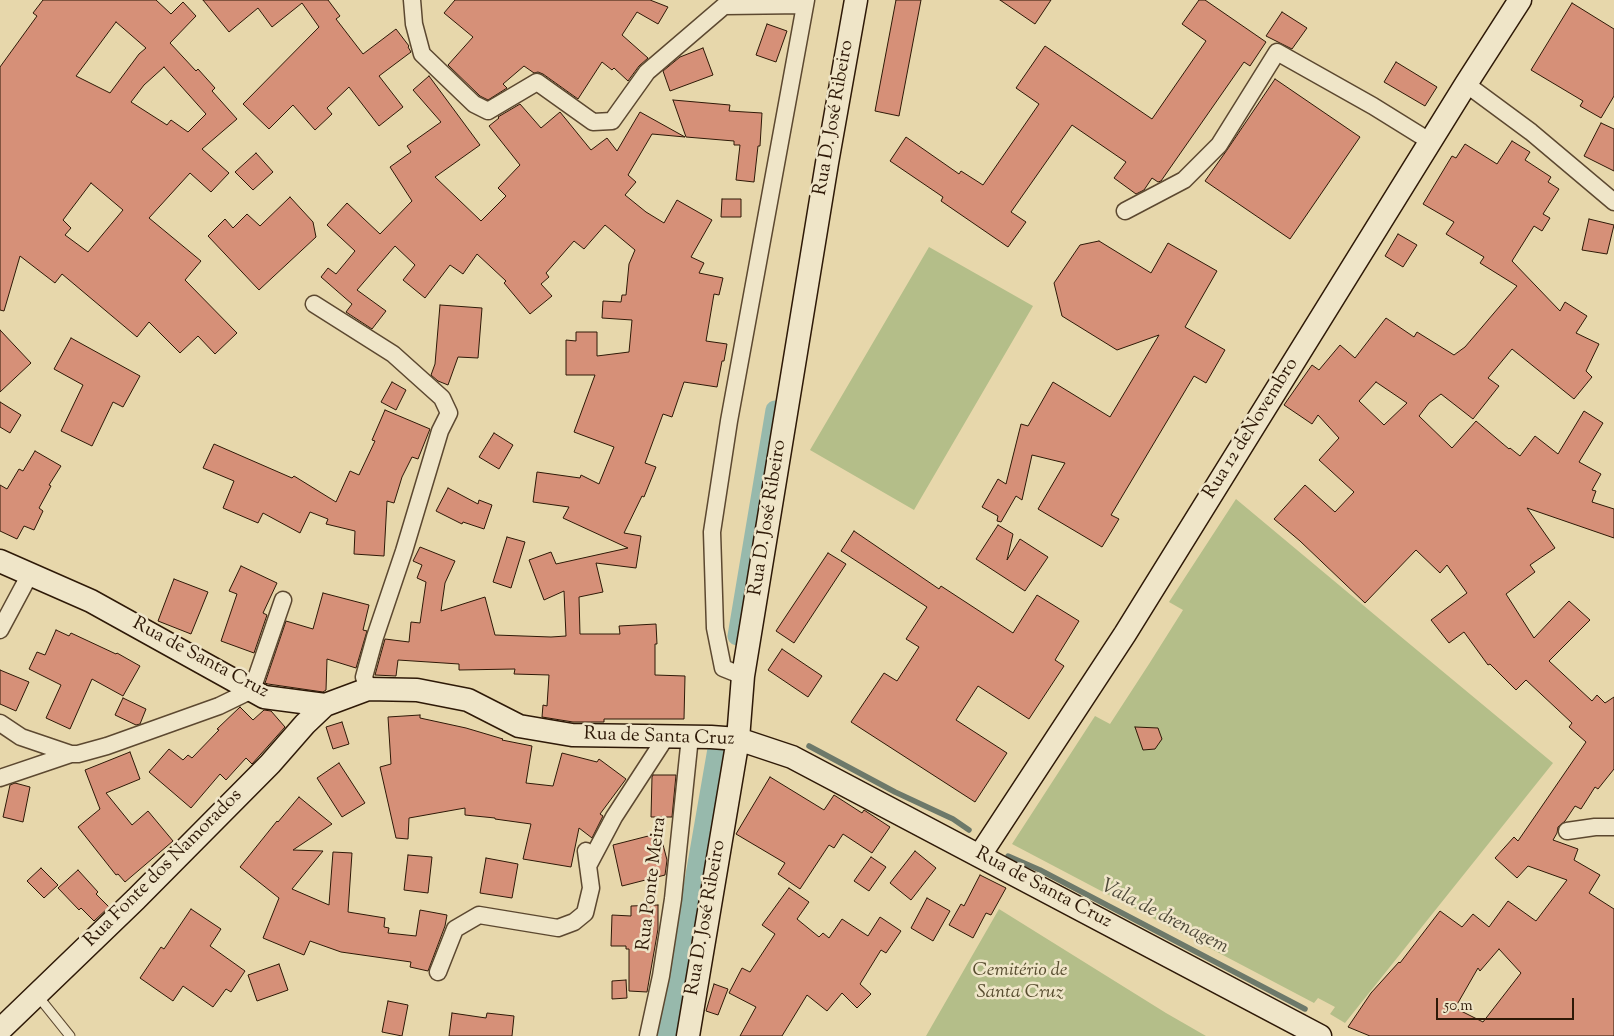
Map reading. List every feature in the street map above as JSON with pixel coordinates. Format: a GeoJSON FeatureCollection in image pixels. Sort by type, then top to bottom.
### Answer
{"type":"FeatureCollection","features":[{"type":"Feature","properties":{"kind":"street"},"geometry":{"type":"LineString","coordinates":[[412,0],[414,24],[422,54],[474,104],[488,111],[537,82],[593,122],[612,121],[647,72],[724,6],[805,3],[729,421],[712,532],[715,628],[723,668],[743,676]]}},
{"type":"Feature","properties":{"kind":"street","name":"Rua D. José Ribeiro"},"geometry":{"type":"LineString","coordinates":[[688,1036],[738,739],[743,676],[827,163],[856,0]]}},
{"type":"Feature","properties":{"kind":"street","name":"Rua 12 deNovembro"},"geometry":{"type":"LineString","coordinates":[[980,855],[1125,634],[1520,0]]}},
{"type":"Feature","properties":{"kind":"street"},"geometry":{"type":"LineString","coordinates":[[1126,212],[1184,180],[1219,145],[1277,52],[1374,106],[1431,142]]}},
{"type":"Feature","properties":{"kind":"street"},"geometry":{"type":"LineString","coordinates":[[1466,84],[1531,132],[1614,202]]}},
{"type":"Feature","properties":{"kind":"street"},"geometry":{"type":"LineString","coordinates":[[314,304],[393,354],[442,398],[449,413],[440,431],[404,551],[375,637],[364,677],[368,689]]}},
{"type":"Feature","properties":{"kind":"street","name":"Rua de Santa Cruz"},"geometry":{"type":"LineString","coordinates":[[0,561],[91,601],[264,697],[325,705],[368,689],[418,690],[468,700],[519,726],[572,735],[738,739],[792,757],[1320,1036]]}},
{"type":"Feature","properties":{"kind":"street"},"geometry":{"type":"LineString","coordinates":[[0,630],[30,574]]}},
{"type":"Feature","properties":{"kind":"street"},"geometry":{"type":"LineString","coordinates":[[0,778],[71,754],[78,754],[107,746],[219,706],[252,690],[283,600]]}},
{"type":"Feature","properties":{"kind":"street","name":"Rua Fonte dos Namorados"},"geometry":{"type":"LineString","coordinates":[[0,1030],[136,899],[270,764],[305,724],[325,705]]}},
{"type":"Feature","properties":{"kind":"street"},"geometry":{"type":"LineString","coordinates":[[0,723],[21,736],[71,754]]}},
{"type":"Feature","properties":{"kind":"street"},"geometry":{"type":"LineString","coordinates":[[438,972],[455,929],[479,915],[558,928],[574,922],[586,913],[591,888],[587,858],[666,737]]}},
{"type":"Feature","properties":{"kind":"street","name":"Rua Ponte Meira"},"geometry":{"type":"LineString","coordinates":[[648,1036],[661,976],[672,899],[690,737]]}},
{"type":"Feature","properties":{"kind":"street"},"geometry":{"type":"LineString","coordinates":[[1567,831],[1595,827],[1614,827]]}},
{"type":"Feature","properties":{"kind":"lane"},"geometry":{"type":"LineString","coordinates":[[37,994],[70,1036]]}},
{"type":"Feature","properties":{"kind":"green space"},"geometry":{"type":"Polygon","coordinates":[[[929,247],[1033,306],[914,510],[810,450],[929,247]]]}},
{"type":"Feature","properties":{"kind":"green space"},"geometry":{"type":"Polygon","coordinates":[[[1236,499],[1553,763],[1345,1023],[1330,1014],[1335,1007],[1318,998],[1314,1003],[1012,844],[1095,716],[1110,724],[1149,664],[1183,610],[1169,602],[1236,499]]]}},
{"type":"Feature","properties":{"kind":"green space","name":"Cemitério de Santa Cruz"},"geometry":{"type":"Polygon","coordinates":[[[999,909],[1166,1013],[1206,1036],[926,1036],[999,909]]]}},
{"type":"Feature","properties":{"kind":"building"},"geometry":{"type":"Polygon","coordinates":[[[43,0],[156,0],[171,14],[183,2],[196,16],[170,43],[215,88],[212,91],[237,119],[202,149],[229,173],[211,192],[190,173],[149,218],[201,261],[185,280],[237,333],[215,354],[198,336],[180,353],[149,322],[137,337],[62,274],[55,283],[20,256],[4,311],[0,310],[0,67],[37,16],[33,13],[43,0]],[[116,22],[76,76],[110,93],[139,54],[146,48],[116,22]],[[164,67],[144,85],[131,102],[167,125],[171,120],[188,132],[206,114],[164,67]],[[91,183],[63,220],[71,228],[65,235],[88,252],[123,210],[91,183]]]}},
{"type":"Feature","properties":{"kind":"building"},"geometry":{"type":"Polygon","coordinates":[[[203,0],[328,0],[340,16],[336,19],[363,54],[396,29],[409,46],[411,52],[379,76],[403,107],[379,126],[349,87],[327,108],[332,114],[315,130],[293,105],[269,129],[243,104],[319,27],[302,3],[272,27],[258,8],[229,32],[203,0]]]}},
{"type":"Feature","properties":{"kind":"building"},"geometry":{"type":"Polygon","coordinates":[[[455,0],[650,0],[668,7],[658,24],[637,12],[622,35],[648,58],[639,66],[628,81],[614,68],[612,70],[602,62],[578,99],[543,74],[534,73],[524,66],[503,84],[507,88],[488,100],[480,96],[448,65],[473,37],[444,13],[455,0]]]}},
{"type":"Feature","properties":{"kind":"building"},"geometry":{"type":"Polygon","coordinates":[[[896,0],[921,0],[899,116],[875,111],[896,0]]]}},
{"type":"Feature","properties":{"kind":"building"},"geometry":{"type":"Polygon","coordinates":[[[1000,0],[1051,0],[1035,24],[1000,0]]]}},
{"type":"Feature","properties":{"kind":"building"},"geometry":{"type":"Polygon","coordinates":[[[1199,0],[1205,0],[1266,42],[1250,66],[1244,62],[1161,181],[1158,182],[1152,178],[1144,190],[1136,194],[1114,178],[1126,162],[1072,125],[1011,212],[1026,222],[1008,247],[941,201],[943,197],[890,161],[906,137],[959,174],[961,171],[983,185],[1039,104],[1016,88],[1045,46],[1152,119],[1206,41],[1182,24],[1199,0]]]}},
{"type":"Feature","properties":{"kind":"building"},"geometry":{"type":"Polygon","coordinates":[[[1572,3],[1614,29],[1614,96],[1601,118],[1580,106],[1583,101],[1531,70],[1572,3]]]}},
{"type":"Feature","properties":{"kind":"building"},"geometry":{"type":"Polygon","coordinates":[[[1282,12],[1307,28],[1292,49],[1266,36],[1282,12]]]}},
{"type":"Feature","properties":{"kind":"building"},"geometry":{"type":"Polygon","coordinates":[[[767,24],[787,31],[776,62],[756,55],[767,24]]]}},
{"type":"Feature","properties":{"kind":"building"},"geometry":{"type":"Polygon","coordinates":[[[703,48],[713,75],[670,91],[663,71],[680,57],[703,48]]]}},
{"type":"Feature","properties":{"kind":"building"},"geometry":{"type":"Polygon","coordinates":[[[1396,62],[1437,87],[1425,106],[1384,82],[1396,62]]]}},
{"type":"Feature","properties":{"kind":"building"},"geometry":{"type":"Polygon","coordinates":[[[429,76],[480,145],[435,177],[481,221],[506,196],[498,188],[520,165],[489,126],[498,117],[520,104],[541,128],[560,112],[591,150],[607,138],[617,151],[640,112],[685,137],[652,134],[628,175],[636,182],[625,195],[646,212],[664,223],[677,200],[712,220],[691,257],[704,263],[699,273],[723,278],[719,295],[714,294],[706,341],[727,344],[724,361],[722,361],[717,387],[684,382],[672,417],[663,414],[645,463],[656,467],[644,497],[642,496],[624,533],[641,536],[636,568],[596,563],[603,592],[579,597],[580,634],[620,634],[619,626],[656,624],[655,675],[685,676],[684,719],[604,719],[604,722],[573,722],[542,717],[543,705],[547,706],[549,675],[514,674],[515,669],[459,670],[459,664],[398,660],[396,676],[375,675],[385,639],[409,642],[411,622],[420,623],[426,582],[417,578],[422,565],[413,561],[420,547],[455,561],[445,583],[441,611],[485,597],[495,635],[551,637],[566,636],[564,591],[544,600],[529,560],[551,552],[556,564],[628,548],[563,518],[569,507],[533,502],[537,472],[580,478],[581,475],[599,484],[614,447],[574,432],[595,375],[566,375],[566,340],[576,341],[576,332],[597,332],[597,356],[629,352],[632,320],[602,318],[603,301],[621,302],[622,295],[626,295],[629,264],[635,250],[605,225],[584,249],[574,241],[546,273],[549,277],[541,284],[552,296],[530,314],[504,283],[506,281],[477,254],[463,274],[450,265],[425,298],[403,280],[415,265],[395,246],[357,290],[386,311],[372,329],[346,312],[352,304],[321,277],[328,268],[336,274],[355,251],[327,225],[347,203],[380,234],[412,201],[390,167],[411,152],[407,146],[441,122],[413,90],[429,76]]]}},
{"type":"Feature","properties":{"kind":"building"},"geometry":{"type":"Polygon","coordinates":[[[1275,79],[1360,137],[1290,239],[1205,181],[1275,79]]]}},
{"type":"Feature","properties":{"kind":"building"},"geometry":{"type":"Polygon","coordinates":[[[673,100],[730,105],[729,111],[762,113],[760,146],[758,146],[754,182],[736,180],[740,145],[734,145],[734,141],[686,137],[673,100]]]}},
{"type":"Feature","properties":{"kind":"building"},"geometry":{"type":"Polygon","coordinates":[[[1601,123],[1614,129],[1614,171],[1584,156],[1601,123]]]}},
{"type":"Feature","properties":{"kind":"building"},"geometry":{"type":"Polygon","coordinates":[[[1512,141],[1530,152],[1525,160],[1551,177],[1548,182],[1559,189],[1543,214],[1550,218],[1542,231],[1534,226],[1512,261],[1560,311],[1565,302],[1587,316],[1576,333],[1599,344],[1586,371],[1592,377],[1574,399],[1512,349],[1488,378],[1499,386],[1473,419],[1441,394],[1429,403],[1419,416],[1452,448],[1476,421],[1520,456],[1535,436],[1558,454],[1584,411],[1603,423],[1579,462],[1601,474],[1592,490],[1596,491],[1592,502],[1614,509],[1614,538],[1527,508],[1555,548],[1530,565],[1535,572],[1506,594],[1534,638],[1569,601],[1590,620],[1549,661],[1592,701],[1597,695],[1605,703],[1614,697],[1614,769],[1598,789],[1595,787],[1581,809],[1575,806],[1565,821],[1558,827],[1553,840],[1578,849],[1574,860],[1600,875],[1589,893],[1614,909],[1614,1036],[1370,1036],[1348,1027],[1371,993],[1400,963],[1440,911],[1462,927],[1473,914],[1489,927],[1508,901],[1536,921],[1567,880],[1528,866],[1517,878],[1495,858],[1514,837],[1518,841],[1586,742],[1569,727],[1572,723],[1526,680],[1516,690],[1490,664],[1488,665],[1464,632],[1449,643],[1431,620],[1467,593],[1447,565],[1440,573],[1416,550],[1365,603],[1274,519],[1305,485],[1335,512],[1354,492],[1319,460],[1339,438],[1318,415],[1312,424],[1284,405],[1312,365],[1319,370],[1340,345],[1355,358],[1386,318],[1414,337],[1417,332],[1454,355],[1465,347],[1517,286],[1480,263],[1484,257],[1446,234],[1454,222],[1423,204],[1452,156],[1456,158],[1465,144],[1497,164],[1512,141]],[[1376,382],[1359,401],[1384,425],[1407,403],[1376,382]],[[1499,949],[1480,971],[1478,968],[1455,1008],[1483,1022],[1521,973],[1499,949]]]}},
{"type":"Feature","properties":{"kind":"building"},"geometry":{"type":"Polygon","coordinates":[[[256,153],[273,172],[253,190],[235,172],[256,153]]]}},
{"type":"Feature","properties":{"kind":"building"},"geometry":{"type":"Polygon","coordinates":[[[290,197],[313,222],[316,237],[259,290],[208,236],[225,219],[233,228],[247,214],[260,226],[290,197]]]}},
{"type":"Feature","properties":{"kind":"building"},"geometry":{"type":"Polygon","coordinates":[[[722,199],[741,199],[741,217],[721,217],[722,199]]]}},
{"type":"Feature","properties":{"kind":"building"},"geometry":{"type":"Polygon","coordinates":[[[1589,219],[1614,225],[1607,254],[1582,250],[1589,219]]]}},
{"type":"Feature","properties":{"kind":"building"},"geometry":{"type":"Polygon","coordinates":[[[1398,234],[1417,245],[1403,267],[1385,256],[1398,234]]]}},
{"type":"Feature","properties":{"kind":"building"},"geometry":{"type":"Polygon","coordinates":[[[1099,241],[1151,273],[1168,243],[1217,271],[1185,327],[1225,350],[1206,383],[1194,376],[1111,515],[1119,519],[1102,547],[1038,509],[1065,463],[1032,455],[1022,500],[1016,496],[1001,522],[997,521],[998,516],[982,507],[998,479],[1006,484],[1021,424],[1028,426],[1053,382],[1110,417],[1159,335],[1117,350],[1062,316],[1054,283],[1080,245],[1099,241]]]}},
{"type":"Feature","properties":{"kind":"building"},"geometry":{"type":"Polygon","coordinates":[[[440,305],[482,308],[478,358],[458,357],[448,385],[438,381],[431,375],[435,364],[440,305]]]}},
{"type":"Feature","properties":{"kind":"building"},"geometry":{"type":"Polygon","coordinates":[[[0,330],[31,363],[0,392],[0,330]]]}},
{"type":"Feature","properties":{"kind":"building"},"geometry":{"type":"Polygon","coordinates":[[[71,338],[140,376],[123,407],[113,402],[92,446],[61,431],[83,385],[54,369],[71,338]]]}},
{"type":"Feature","properties":{"kind":"building"},"geometry":{"type":"Polygon","coordinates":[[[392,382],[406,390],[396,410],[381,402],[392,382]]]}},
{"type":"Feature","properties":{"kind":"building"},"geometry":{"type":"Polygon","coordinates":[[[0,402],[21,415],[10,433],[0,427],[0,402]]]}},
{"type":"Feature","properties":{"kind":"building"},"geometry":{"type":"Polygon","coordinates":[[[385,410],[430,429],[418,459],[412,457],[402,477],[394,503],[387,501],[384,556],[354,554],[355,531],[326,524],[328,519],[310,512],[300,533],[263,513],[258,523],[223,508],[234,481],[203,468],[214,444],[292,478],[294,476],[336,502],[350,471],[359,475],[375,441],[372,440],[385,410]]]}},
{"type":"Feature","properties":{"kind":"building"},"geometry":{"type":"Polygon","coordinates":[[[494,433],[513,445],[499,469],[479,457],[494,433]]]}},
{"type":"Feature","properties":{"kind":"building"},"geometry":{"type":"Polygon","coordinates":[[[35,451],[61,466],[49,485],[51,486],[39,508],[43,511],[34,530],[24,526],[17,539],[0,531],[0,485],[7,489],[19,469],[23,471],[35,451]]]}},
{"type":"Feature","properties":{"kind":"building"},"geometry":{"type":"Polygon","coordinates":[[[448,488],[478,504],[479,500],[492,505],[484,529],[463,522],[462,524],[436,511],[448,488]]]}},
{"type":"Feature","properties":{"kind":"building"},"geometry":{"type":"Polygon","coordinates":[[[998,525],[1013,534],[1007,560],[1020,539],[1048,557],[1025,591],[976,559],[998,525]]]}},
{"type":"Feature","properties":{"kind":"building"},"geometry":{"type":"Polygon","coordinates":[[[854,531],[939,589],[941,586],[1013,633],[1037,595],[1079,621],[1055,660],[1064,666],[1029,719],[978,686],[956,720],[1007,753],[975,802],[851,722],[884,673],[897,681],[919,647],[906,639],[927,607],[841,551],[854,531]]]}},
{"type":"Feature","properties":{"kind":"building"},"geometry":{"type":"Polygon","coordinates":[[[507,537],[525,542],[511,588],[493,582],[507,537]]]}},
{"type":"Feature","properties":{"kind":"building"},"geometry":{"type":"Polygon","coordinates":[[[828,553],[846,564],[794,643],[776,631],[828,553]]]}},
{"type":"Feature","properties":{"kind":"building"},"geometry":{"type":"Polygon","coordinates":[[[241,566],[277,583],[263,613],[267,615],[254,653],[221,641],[237,594],[229,591],[241,566]]]}},
{"type":"Feature","properties":{"kind":"building"},"geometry":{"type":"Polygon","coordinates":[[[174,579],[208,592],[191,634],[158,621],[174,579]]]}},
{"type":"Feature","properties":{"kind":"building"},"geometry":{"type":"Polygon","coordinates":[[[323,593],[369,605],[363,630],[367,631],[356,668],[327,659],[326,690],[323,692],[265,683],[286,621],[313,629],[323,593]]]}},
{"type":"Feature","properties":{"kind":"building"},"geometry":{"type":"Polygon","coordinates":[[[56,630],[69,636],[71,633],[117,653],[140,666],[123,696],[92,679],[70,729],[46,718],[61,685],[29,669],[37,652],[45,655],[56,630]]]}},
{"type":"Feature","properties":{"kind":"building"},"geometry":{"type":"Polygon","coordinates":[[[782,649],[822,676],[808,697],[768,670],[782,649]]]}},
{"type":"Feature","properties":{"kind":"building"},"geometry":{"type":"Polygon","coordinates":[[[0,670],[29,682],[16,711],[0,704],[0,670]]]}},
{"type":"Feature","properties":{"kind":"building"},"geometry":{"type":"Polygon","coordinates":[[[123,698],[146,709],[140,724],[136,725],[115,715],[123,698]]]}},
{"type":"Feature","properties":{"kind":"building"},"geometry":{"type":"Polygon","coordinates":[[[240,707],[253,720],[264,710],[271,711],[285,727],[252,764],[246,758],[226,780],[220,774],[191,808],[149,772],[169,749],[183,760],[188,755],[192,758],[219,730],[217,729],[240,707]]]}},
{"type":"Feature","properties":{"kind":"building"},"geometry":{"type":"Polygon","coordinates":[[[420,715],[420,718],[532,746],[526,783],[553,786],[562,753],[597,762],[599,759],[626,779],[600,814],[603,816],[592,838],[579,828],[571,867],[523,859],[531,824],[465,815],[465,808],[409,818],[408,839],[396,838],[380,767],[391,764],[388,717],[420,715]]]}},
{"type":"Feature","properties":{"kind":"building"},"geometry":{"type":"Polygon","coordinates":[[[342,722],[349,744],[333,749],[326,727],[342,722]]]}},
{"type":"Feature","properties":{"kind":"building"},"geometry":{"type":"Polygon","coordinates":[[[1135,727],[1158,728],[1162,739],[1155,749],[1143,750],[1135,727]]]}},
{"type":"Feature","properties":{"kind":"building"},"geometry":{"type":"Polygon","coordinates":[[[130,752],[140,779],[106,793],[132,825],[148,811],[173,841],[125,882],[118,874],[116,875],[78,827],[100,809],[85,770],[130,752]]]}},
{"type":"Feature","properties":{"kind":"building"},"geometry":{"type":"Polygon","coordinates":[[[339,763],[365,803],[342,817],[317,778],[339,763]]]}},
{"type":"Feature","properties":{"kind":"building"},"geometry":{"type":"Polygon","coordinates":[[[653,775],[676,775],[672,817],[651,817],[653,775]]]}},
{"type":"Feature","properties":{"kind":"building"},"geometry":{"type":"Polygon","coordinates":[[[770,777],[824,810],[834,795],[862,813],[864,810],[890,827],[872,853],[843,834],[834,848],[829,845],[800,889],[778,874],[785,863],[736,834],[770,777]]]}},
{"type":"Feature","properties":{"kind":"building"},"geometry":{"type":"Polygon","coordinates":[[[15,783],[30,787],[23,822],[3,817],[10,785],[15,783]]]}},
{"type":"Feature","properties":{"kind":"building"},"geometry":{"type":"Polygon","coordinates":[[[299,797],[332,824],[293,850],[323,851],[292,889],[329,905],[333,852],[352,853],[348,912],[385,918],[384,927],[389,928],[388,933],[416,936],[420,910],[447,915],[445,926],[428,971],[410,967],[411,962],[341,952],[310,941],[304,955],[263,938],[279,898],[240,867],[299,797]]]}},
{"type":"Feature","properties":{"kind":"building"},"geometry":{"type":"Polygon","coordinates":[[[660,833],[667,860],[665,875],[622,886],[613,845],[660,833]]]}},
{"type":"Feature","properties":{"kind":"building"},"geometry":{"type":"Polygon","coordinates":[[[915,851],[936,868],[911,900],[890,883],[915,851]]]}},
{"type":"Feature","properties":{"kind":"building"},"geometry":{"type":"Polygon","coordinates":[[[408,855],[432,857],[428,893],[404,890],[408,855]]]}},
{"type":"Feature","properties":{"kind":"building"},"geometry":{"type":"Polygon","coordinates":[[[871,857],[886,867],[869,891],[854,881],[871,857]]]}},
{"type":"Feature","properties":{"kind":"building"},"geometry":{"type":"Polygon","coordinates":[[[486,858],[518,864],[512,898],[480,893],[486,858]]]}},
{"type":"Feature","properties":{"kind":"building"},"geometry":{"type":"Polygon","coordinates":[[[41,868],[58,885],[44,898],[27,881],[41,868]]]}},
{"type":"Feature","properties":{"kind":"building"},"geometry":{"type":"Polygon","coordinates":[[[78,870],[98,892],[96,894],[109,907],[94,921],[81,908],[79,910],[58,888],[78,870]]]}},
{"type":"Feature","properties":{"kind":"building"},"geometry":{"type":"Polygon","coordinates":[[[980,875],[1006,888],[991,915],[986,913],[973,938],[949,925],[961,904],[964,906],[980,875]]]}},
{"type":"Feature","properties":{"kind":"building"},"geometry":{"type":"Polygon","coordinates":[[[789,888],[809,902],[797,919],[819,937],[823,933],[829,938],[842,919],[868,936],[880,917],[901,931],[886,953],[881,950],[860,984],[871,994],[857,1008],[842,993],[827,1011],[807,995],[782,1036],[740,1036],[756,1007],[729,993],[742,968],[750,972],[775,934],[762,925],[789,888]]]}},
{"type":"Feature","properties":{"kind":"building"},"geometry":{"type":"Polygon","coordinates":[[[927,898],[950,911],[933,941],[911,928],[927,898]]]}},
{"type":"Feature","properties":{"kind":"building"},"geometry":{"type":"Polygon","coordinates":[[[658,905],[658,929],[647,992],[629,991],[629,949],[626,949],[626,946],[611,946],[612,915],[631,916],[631,906],[658,905]]]}},
{"type":"Feature","properties":{"kind":"building"},"geometry":{"type":"Polygon","coordinates":[[[191,909],[221,929],[210,946],[245,971],[231,992],[226,989],[213,1007],[183,986],[173,1001],[140,978],[161,947],[164,949],[191,909]]]}},
{"type":"Feature","properties":{"kind":"building"},"geometry":{"type":"Polygon","coordinates":[[[279,964],[288,990],[257,1001],[248,975],[279,964]]]}},
{"type":"Feature","properties":{"kind":"building"},"geometry":{"type":"Polygon","coordinates":[[[626,980],[627,998],[612,999],[612,981],[626,980]]]}},
{"type":"Feature","properties":{"kind":"building"},"geometry":{"type":"Polygon","coordinates":[[[714,984],[728,989],[718,1015],[706,1011],[714,984]]]}},
{"type":"Feature","properties":{"kind":"building"},"geometry":{"type":"Polygon","coordinates":[[[388,1001],[408,1005],[402,1036],[382,1032],[388,1001]]]}},
{"type":"Feature","properties":{"kind":"building"},"geometry":{"type":"Polygon","coordinates":[[[452,1013],[486,1018],[487,1013],[514,1016],[512,1036],[449,1036],[452,1013]]]}},
{"type":"Feature","properties":{"kind":"waterway"},"geometry":{"type":"LineString","coordinates":[[737,636],[775,410]]}},
{"type":"Feature","properties":{"kind":"waterway","name":"Vala de drenagem"},"geometry":{"type":"LineString","coordinates":[[809,746],[895,792],[953,819],[969,830]]}},
{"type":"Feature","properties":{"kind":"waterway"},"geometry":{"type":"LineString","coordinates":[[667,1036],[717,749]]}},
{"type":"Feature","properties":{"kind":"waterway","name":"Vala de drenagem"},"geometry":{"type":"LineString","coordinates":[[1008,856],[1040,870],[1305,1009]]}}]}
